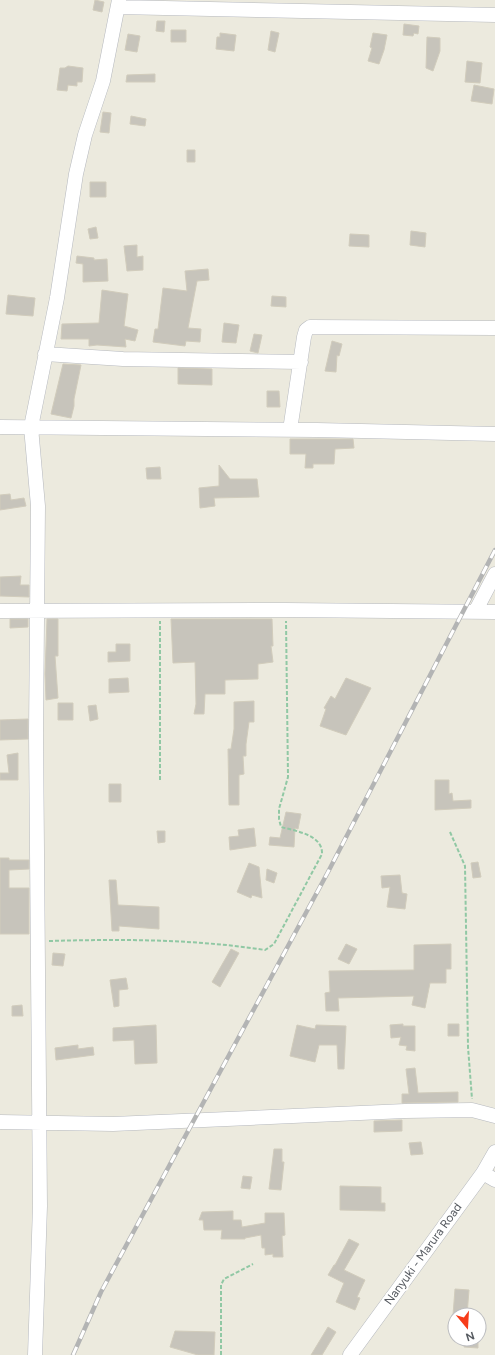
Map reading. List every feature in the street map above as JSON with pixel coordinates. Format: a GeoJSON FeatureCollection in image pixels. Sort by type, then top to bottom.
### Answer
{"type":"FeatureCollection","features":[{"type":"Feature","properties":{"kind":"street"},"geometry":{"type":"LineString","coordinates":[[35,1355],[40,1206],[39,941],[36,733],[38,506],[31,428],[59,284],[76,174],[85,135],[103,81],[119,4],[495,15]]}},
{"type":"Feature","properties":{"kind":"street"},"geometry":{"type":"LineString","coordinates":[[290,430],[304,337],[306,330],[310,327],[495,328]]}},
{"type":"Feature","properties":{"kind":"street"},"geometry":{"type":"LineString","coordinates":[[45,354],[123,359],[301,362]]}},
{"type":"Feature","properties":{"kind":"street"},"geometry":{"type":"LineString","coordinates":[[0,427],[495,434]]}},
{"type":"Feature","properties":{"kind":"street"},"geometry":{"type":"LineString","coordinates":[[474,612],[495,574]]}},
{"type":"Feature","properties":{"kind":"street"},"geometry":{"type":"LineString","coordinates":[[0,611],[286,610],[495,612]]}},
{"type":"Feature","properties":{"kind":"street"},"geometry":{"type":"LineString","coordinates":[[0,1122],[113,1124],[405,1111],[472,1110],[495,1116]]}},
{"type":"Feature","properties":{"kind":"street","name":"Nanyuki - Marura Road"},"geometry":{"type":"LineString","coordinates":[[350,1355],[483,1173],[495,1152]]}},
{"type":"Feature","properties":{"kind":"street"},"geometry":{"type":"LineString","coordinates":[[483,1173],[495,1180]]}},
{"type":"Feature","properties":{"kind":"path"},"geometry":{"type":"LineString","coordinates":[[160,610],[160,780]]}},
{"type":"Feature","properties":{"kind":"path"},"geometry":{"type":"LineString","coordinates":[[39,941],[102,940],[205,943],[265,950],[274,944],[322,854],[323,847],[320,842],[302,832],[281,827],[279,819],[279,809],[288,777],[286,610]]}},
{"type":"Feature","properties":{"kind":"path"},"geometry":{"type":"LineString","coordinates":[[450,832],[464,860],[465,866],[468,1047],[472,1110]]}},
{"type":"Feature","properties":{"kind":"path"},"geometry":{"type":"LineString","coordinates":[[221,1355],[221,1285],[224,1279],[253,1264]]}},
{"type":"Feature","properties":{"kind":"building"},"geometry":{"type":"Polygon","coordinates":[[[95,0],[104,2],[102,12],[93,10],[95,0]]]}},
{"type":"Feature","properties":{"kind":"building"},"geometry":{"type":"Polygon","coordinates":[[[157,21],[165,21],[164,32],[156,31],[157,21]]]}},
{"type":"Feature","properties":{"kind":"building"},"geometry":{"type":"Polygon","coordinates":[[[404,24],[419,26],[418,34],[414,33],[413,36],[403,35],[404,24]]]}},
{"type":"Feature","properties":{"kind":"building"},"geometry":{"type":"Polygon","coordinates":[[[171,30],[186,30],[186,42],[171,42],[171,30]]]}},
{"type":"Feature","properties":{"kind":"building"},"geometry":{"type":"Polygon","coordinates":[[[271,31],[279,33],[275,52],[268,50],[271,31]]]}},
{"type":"Feature","properties":{"kind":"building"},"geometry":{"type":"Polygon","coordinates":[[[220,33],[236,35],[234,51],[216,49],[217,37],[220,37],[220,33]]]}},
{"type":"Feature","properties":{"kind":"building"},"geometry":{"type":"Polygon","coordinates":[[[373,33],[387,35],[379,64],[368,61],[372,48],[370,47],[373,33]]]}},
{"type":"Feature","properties":{"kind":"building"},"geometry":{"type":"Polygon","coordinates":[[[128,34],[140,36],[137,52],[125,50],[128,34]]]}},
{"type":"Feature","properties":{"kind":"building"},"geometry":{"type":"Polygon","coordinates":[[[427,37],[440,38],[440,51],[433,71],[426,68],[427,37]]]}},
{"type":"Feature","properties":{"kind":"building"},"geometry":{"type":"Polygon","coordinates":[[[467,61],[482,63],[480,83],[465,82],[467,61]]]}},
{"type":"Feature","properties":{"kind":"building"},"geometry":{"type":"Polygon","coordinates":[[[68,66],[83,68],[82,82],[77,82],[77,86],[68,85],[67,91],[57,90],[60,68],[65,68],[68,66]]]}},
{"type":"Feature","properties":{"kind":"building"},"geometry":{"type":"Polygon","coordinates":[[[155,74],[155,82],[126,82],[127,75],[155,74]]]}},
{"type":"Feature","properties":{"kind":"building"},"geometry":{"type":"Polygon","coordinates":[[[474,85],[494,89],[492,104],[471,101],[474,85]]]}},
{"type":"Feature","properties":{"kind":"building"},"geometry":{"type":"Polygon","coordinates":[[[103,112],[111,113],[109,133],[100,132],[103,112]]]}},
{"type":"Feature","properties":{"kind":"building"},"geometry":{"type":"Polygon","coordinates":[[[131,116],[146,119],[145,126],[130,124],[131,116]]]}},
{"type":"Feature","properties":{"kind":"building"},"geometry":{"type":"Polygon","coordinates":[[[187,150],[195,150],[195,162],[187,162],[187,150]]]}},
{"type":"Feature","properties":{"kind":"building"},"geometry":{"type":"Polygon","coordinates":[[[90,182],[106,182],[106,197],[90,197],[90,182]]]}},
{"type":"Feature","properties":{"kind":"building"},"geometry":{"type":"Polygon","coordinates":[[[96,227],[98,238],[90,239],[88,229],[96,227]]]}},
{"type":"Feature","properties":{"kind":"building"},"geometry":{"type":"Polygon","coordinates":[[[411,231],[426,233],[425,247],[410,245],[411,231]]]}},
{"type":"Feature","properties":{"kind":"building"},"geometry":{"type":"Polygon","coordinates":[[[350,234],[369,235],[369,247],[349,246],[350,234]]]}},
{"type":"Feature","properties":{"kind":"building"},"geometry":{"type":"Polygon","coordinates":[[[137,245],[137,257],[143,256],[143,270],[127,271],[124,246],[137,245]]]}},
{"type":"Feature","properties":{"kind":"building"},"geometry":{"type":"Polygon","coordinates":[[[77,256],[94,258],[94,260],[107,259],[108,281],[83,282],[83,264],[76,263],[77,256]]]}},
{"type":"Feature","properties":{"kind":"building"},"geometry":{"type":"Polygon","coordinates":[[[208,269],[209,280],[197,281],[188,328],[201,329],[200,342],[186,341],[185,346],[153,342],[155,329],[158,329],[163,288],[187,291],[185,271],[208,269]]]}},
{"type":"Feature","properties":{"kind":"building"},"geometry":{"type":"Polygon","coordinates":[[[102,290],[128,294],[124,326],[138,330],[135,341],[125,339],[126,347],[97,345],[89,346],[89,339],[61,339],[62,324],[99,323],[102,290]]]}},
{"type":"Feature","properties":{"kind":"building"},"geometry":{"type":"Polygon","coordinates":[[[8,295],[35,298],[33,316],[6,314],[8,295]]]}},
{"type":"Feature","properties":{"kind":"building"},"geometry":{"type":"Polygon","coordinates":[[[272,296],[286,297],[286,307],[271,306],[272,296]]]}},
{"type":"Feature","properties":{"kind":"building"},"geometry":{"type":"Polygon","coordinates":[[[224,323],[239,325],[236,343],[222,342],[224,323]]]}},
{"type":"Feature","properties":{"kind":"building"},"geometry":{"type":"Polygon","coordinates":[[[254,334],[262,335],[258,353],[250,351],[254,334]]]}},
{"type":"Feature","properties":{"kind":"building"},"geometry":{"type":"Polygon","coordinates":[[[332,341],[342,344],[339,356],[337,355],[336,372],[325,371],[332,341]]]}},
{"type":"Feature","properties":{"kind":"building"},"geometry":{"type":"Polygon","coordinates":[[[63,364],[81,365],[71,418],[51,414],[63,364]]]}},
{"type":"Feature","properties":{"kind":"building"},"geometry":{"type":"Polygon","coordinates":[[[178,368],[212,369],[212,385],[178,384],[178,368]]]}},
{"type":"Feature","properties":{"kind":"building"},"geometry":{"type":"Polygon","coordinates":[[[267,391],[279,391],[280,407],[267,407],[267,391]]]}},
{"type":"Feature","properties":{"kind":"building"},"geometry":{"type":"Polygon","coordinates":[[[290,439],[353,439],[354,448],[335,449],[334,464],[313,464],[313,468],[305,468],[306,454],[290,454],[290,439]]]}},
{"type":"Feature","properties":{"kind":"building"},"geometry":{"type":"Polygon","coordinates":[[[219,465],[230,479],[257,479],[259,497],[214,498],[215,506],[200,508],[199,488],[219,486],[219,465]]]}},
{"type":"Feature","properties":{"kind":"building"},"geometry":{"type":"Polygon","coordinates":[[[160,467],[161,479],[147,479],[146,468],[160,467]]]}},
{"type":"Feature","properties":{"kind":"building"},"geometry":{"type":"Polygon","coordinates":[[[10,494],[11,500],[24,498],[26,506],[0,510],[0,495],[10,494]]]}},
{"type":"Feature","properties":{"kind":"building"},"geometry":{"type":"Polygon","coordinates":[[[21,576],[20,585],[29,585],[29,597],[0,596],[0,577],[21,576]]]}},
{"type":"Feature","properties":{"kind":"building"},"geometry":{"type":"Polygon","coordinates":[[[10,619],[28,619],[28,627],[10,628],[10,619]]]}},
{"type":"Feature","properties":{"kind":"building"},"geometry":{"type":"Polygon","coordinates":[[[47,619],[58,619],[58,656],[55,656],[58,698],[46,700],[45,674],[47,619]]]}},
{"type":"Feature","properties":{"kind":"building"},"geometry":{"type":"Polygon","coordinates":[[[171,619],[272,619],[273,646],[271,646],[273,662],[258,664],[258,679],[225,680],[225,694],[205,694],[204,714],[194,714],[196,704],[195,662],[173,663],[171,619]]]}},
{"type":"Feature","properties":{"kind":"building"},"geometry":{"type":"Polygon","coordinates":[[[116,644],[130,644],[130,661],[108,662],[108,652],[116,652],[116,644]]]}},
{"type":"Feature","properties":{"kind":"building"},"geometry":{"type":"Polygon","coordinates":[[[128,678],[129,692],[109,693],[109,679],[128,678]]]}},
{"type":"Feature","properties":{"kind":"building"},"geometry":{"type":"Polygon","coordinates":[[[346,678],[371,688],[346,735],[320,726],[326,709],[324,708],[331,696],[335,699],[346,678]]]}},
{"type":"Feature","properties":{"kind":"building"},"geometry":{"type":"Polygon","coordinates":[[[254,701],[254,722],[249,722],[246,756],[243,756],[244,774],[239,775],[239,805],[229,805],[228,749],[231,749],[234,729],[234,702],[254,701]]]}},
{"type":"Feature","properties":{"kind":"building"},"geometry":{"type":"Polygon","coordinates":[[[58,703],[73,703],[73,720],[58,720],[58,703]]]}},
{"type":"Feature","properties":{"kind":"building"},"geometry":{"type":"Polygon","coordinates":[[[96,705],[98,719],[90,721],[88,706],[96,705]]]}},
{"type":"Feature","properties":{"kind":"building"},"geometry":{"type":"Polygon","coordinates":[[[28,719],[28,739],[0,740],[0,720],[28,719]]]}},
{"type":"Feature","properties":{"kind":"building"},"geometry":{"type":"Polygon","coordinates":[[[18,753],[18,780],[0,780],[0,773],[9,773],[7,755],[18,753]]]}},
{"type":"Feature","properties":{"kind":"building"},"geometry":{"type":"Polygon","coordinates":[[[435,780],[449,780],[449,794],[452,793],[453,801],[471,800],[471,808],[435,810],[435,780]]]}},
{"type":"Feature","properties":{"kind":"building"},"geometry":{"type":"Polygon","coordinates":[[[109,784],[121,784],[121,802],[109,802],[109,784]]]}},
{"type":"Feature","properties":{"kind":"building"},"geometry":{"type":"Polygon","coordinates":[[[286,812],[301,814],[298,829],[295,828],[294,847],[269,845],[270,837],[280,838],[286,812]]]}},
{"type":"Feature","properties":{"kind":"building"},"geometry":{"type":"Polygon","coordinates":[[[254,828],[256,846],[230,850],[229,837],[239,836],[238,830],[254,828]]]}},
{"type":"Feature","properties":{"kind":"building"},"geometry":{"type":"Polygon","coordinates":[[[157,831],[165,831],[165,842],[158,843],[157,831]]]}},
{"type":"Feature","properties":{"kind":"building"},"geometry":{"type":"Polygon","coordinates":[[[0,858],[9,858],[9,860],[29,860],[29,869],[9,870],[9,888],[29,888],[29,934],[0,934],[0,858]]]}},
{"type":"Feature","properties":{"kind":"building"},"geometry":{"type":"Polygon","coordinates":[[[478,862],[481,877],[473,878],[471,863],[478,862]]]}},
{"type":"Feature","properties":{"kind":"building"},"geometry":{"type":"Polygon","coordinates":[[[249,863],[259,867],[262,898],[252,895],[251,898],[237,892],[249,863]]]}},
{"type":"Feature","properties":{"kind":"building"},"geometry":{"type":"Polygon","coordinates":[[[267,869],[277,873],[274,883],[266,880],[267,869]]]}},
{"type":"Feature","properties":{"kind":"building"},"geometry":{"type":"Polygon","coordinates":[[[400,875],[402,893],[407,894],[405,909],[387,907],[390,887],[382,888],[381,876],[400,875]]]}},
{"type":"Feature","properties":{"kind":"building"},"geometry":{"type":"Polygon","coordinates":[[[109,880],[116,880],[118,905],[159,907],[159,929],[119,926],[119,931],[112,931],[109,880]]]}},
{"type":"Feature","properties":{"kind":"building"},"geometry":{"type":"Polygon","coordinates":[[[346,944],[357,949],[349,964],[338,959],[346,944]]]}},
{"type":"Feature","properties":{"kind":"building"},"geometry":{"type":"Polygon","coordinates":[[[451,944],[451,969],[446,969],[446,983],[430,983],[425,1008],[412,1005],[414,996],[338,998],[339,1011],[326,1011],[325,993],[330,992],[329,971],[414,970],[414,945],[451,944]]]}},
{"type":"Feature","properties":{"kind":"building"},"geometry":{"type":"Polygon","coordinates":[[[231,949],[239,953],[220,987],[212,982],[231,949]]]}},
{"type":"Feature","properties":{"kind":"building"},"geometry":{"type":"Polygon","coordinates":[[[53,953],[65,954],[63,966],[52,965],[53,953]]]}},
{"type":"Feature","properties":{"kind":"building"},"geometry":{"type":"Polygon","coordinates":[[[126,978],[128,989],[119,990],[119,1006],[114,1007],[110,980],[126,978]]]}},
{"type":"Feature","properties":{"kind":"building"},"geometry":{"type":"Polygon","coordinates":[[[22,1005],[23,1016],[12,1016],[12,1006],[22,1005]]]}},
{"type":"Feature","properties":{"kind":"building"},"geometry":{"type":"Polygon","coordinates":[[[403,1024],[403,1026],[415,1026],[415,1051],[406,1050],[407,1046],[399,1045],[401,1037],[391,1038],[390,1025],[403,1024]]]}},
{"type":"Feature","properties":{"kind":"building"},"geometry":{"type":"Polygon","coordinates":[[[448,1024],[459,1024],[459,1036],[448,1036],[448,1024]]]}},
{"type":"Feature","properties":{"kind":"building"},"geometry":{"type":"Polygon","coordinates":[[[156,1025],[157,1063],[135,1064],[134,1040],[113,1041],[113,1028],[156,1025]]]}},
{"type":"Feature","properties":{"kind":"building"},"geometry":{"type":"Polygon","coordinates":[[[297,1025],[315,1029],[316,1025],[346,1026],[344,1069],[338,1069],[337,1045],[319,1045],[315,1062],[290,1056],[297,1025]]]}},
{"type":"Feature","properties":{"kind":"building"},"geometry":{"type":"Polygon","coordinates":[[[78,1045],[78,1049],[93,1047],[94,1055],[56,1060],[55,1048],[78,1045]]]}},
{"type":"Feature","properties":{"kind":"building"},"geometry":{"type":"Polygon","coordinates":[[[415,1068],[418,1093],[458,1092],[458,1102],[402,1103],[402,1094],[409,1094],[406,1069],[415,1068]]]}},
{"type":"Feature","properties":{"kind":"building"},"geometry":{"type":"Polygon","coordinates":[[[402,1120],[402,1131],[374,1132],[374,1121],[402,1120]]]}},
{"type":"Feature","properties":{"kind":"building"},"geometry":{"type":"Polygon","coordinates":[[[421,1142],[423,1154],[411,1155],[409,1143],[421,1142]]]}},
{"type":"Feature","properties":{"kind":"building"},"geometry":{"type":"Polygon","coordinates":[[[274,1149],[282,1149],[282,1162],[284,1162],[281,1190],[269,1189],[274,1149]]]}},
{"type":"Feature","properties":{"kind":"building"},"geometry":{"type":"Polygon","coordinates":[[[243,1176],[252,1177],[250,1189],[241,1188],[243,1176]]]}},
{"type":"Feature","properties":{"kind":"building"},"geometry":{"type":"Polygon","coordinates":[[[340,1186],[381,1187],[381,1203],[385,1203],[385,1211],[340,1210],[340,1186]]]}},
{"type":"Feature","properties":{"kind":"building"},"geometry":{"type":"Polygon","coordinates":[[[233,1211],[233,1220],[241,1220],[242,1227],[265,1223],[265,1213],[284,1213],[285,1235],[282,1236],[283,1257],[273,1257],[273,1254],[265,1255],[265,1248],[262,1248],[261,1235],[245,1239],[221,1239],[222,1230],[204,1230],[203,1220],[199,1220],[202,1212],[233,1211]]]}},
{"type":"Feature","properties":{"kind":"building"},"geometry":{"type":"Polygon","coordinates":[[[349,1239],[359,1244],[344,1270],[365,1280],[357,1297],[360,1298],[355,1310],[336,1302],[344,1283],[328,1275],[349,1239]]]}},
{"type":"Feature","properties":{"kind":"building"},"geometry":{"type":"Polygon","coordinates":[[[455,1289],[469,1290],[468,1307],[454,1307],[455,1289]]]}},
{"type":"Feature","properties":{"kind":"building"},"geometry":{"type":"Polygon","coordinates":[[[328,1327],[336,1332],[322,1355],[311,1355],[328,1327]]]}},
{"type":"Feature","properties":{"kind":"building"},"geometry":{"type":"Polygon","coordinates":[[[175,1331],[215,1332],[214,1355],[198,1355],[170,1347],[175,1331]]]}},
{"type":"Feature","properties":{"kind":"railway"},"geometry":{"type":"LineString","coordinates":[[73,1355],[101,1292],[328,872],[495,550]]}}]}
